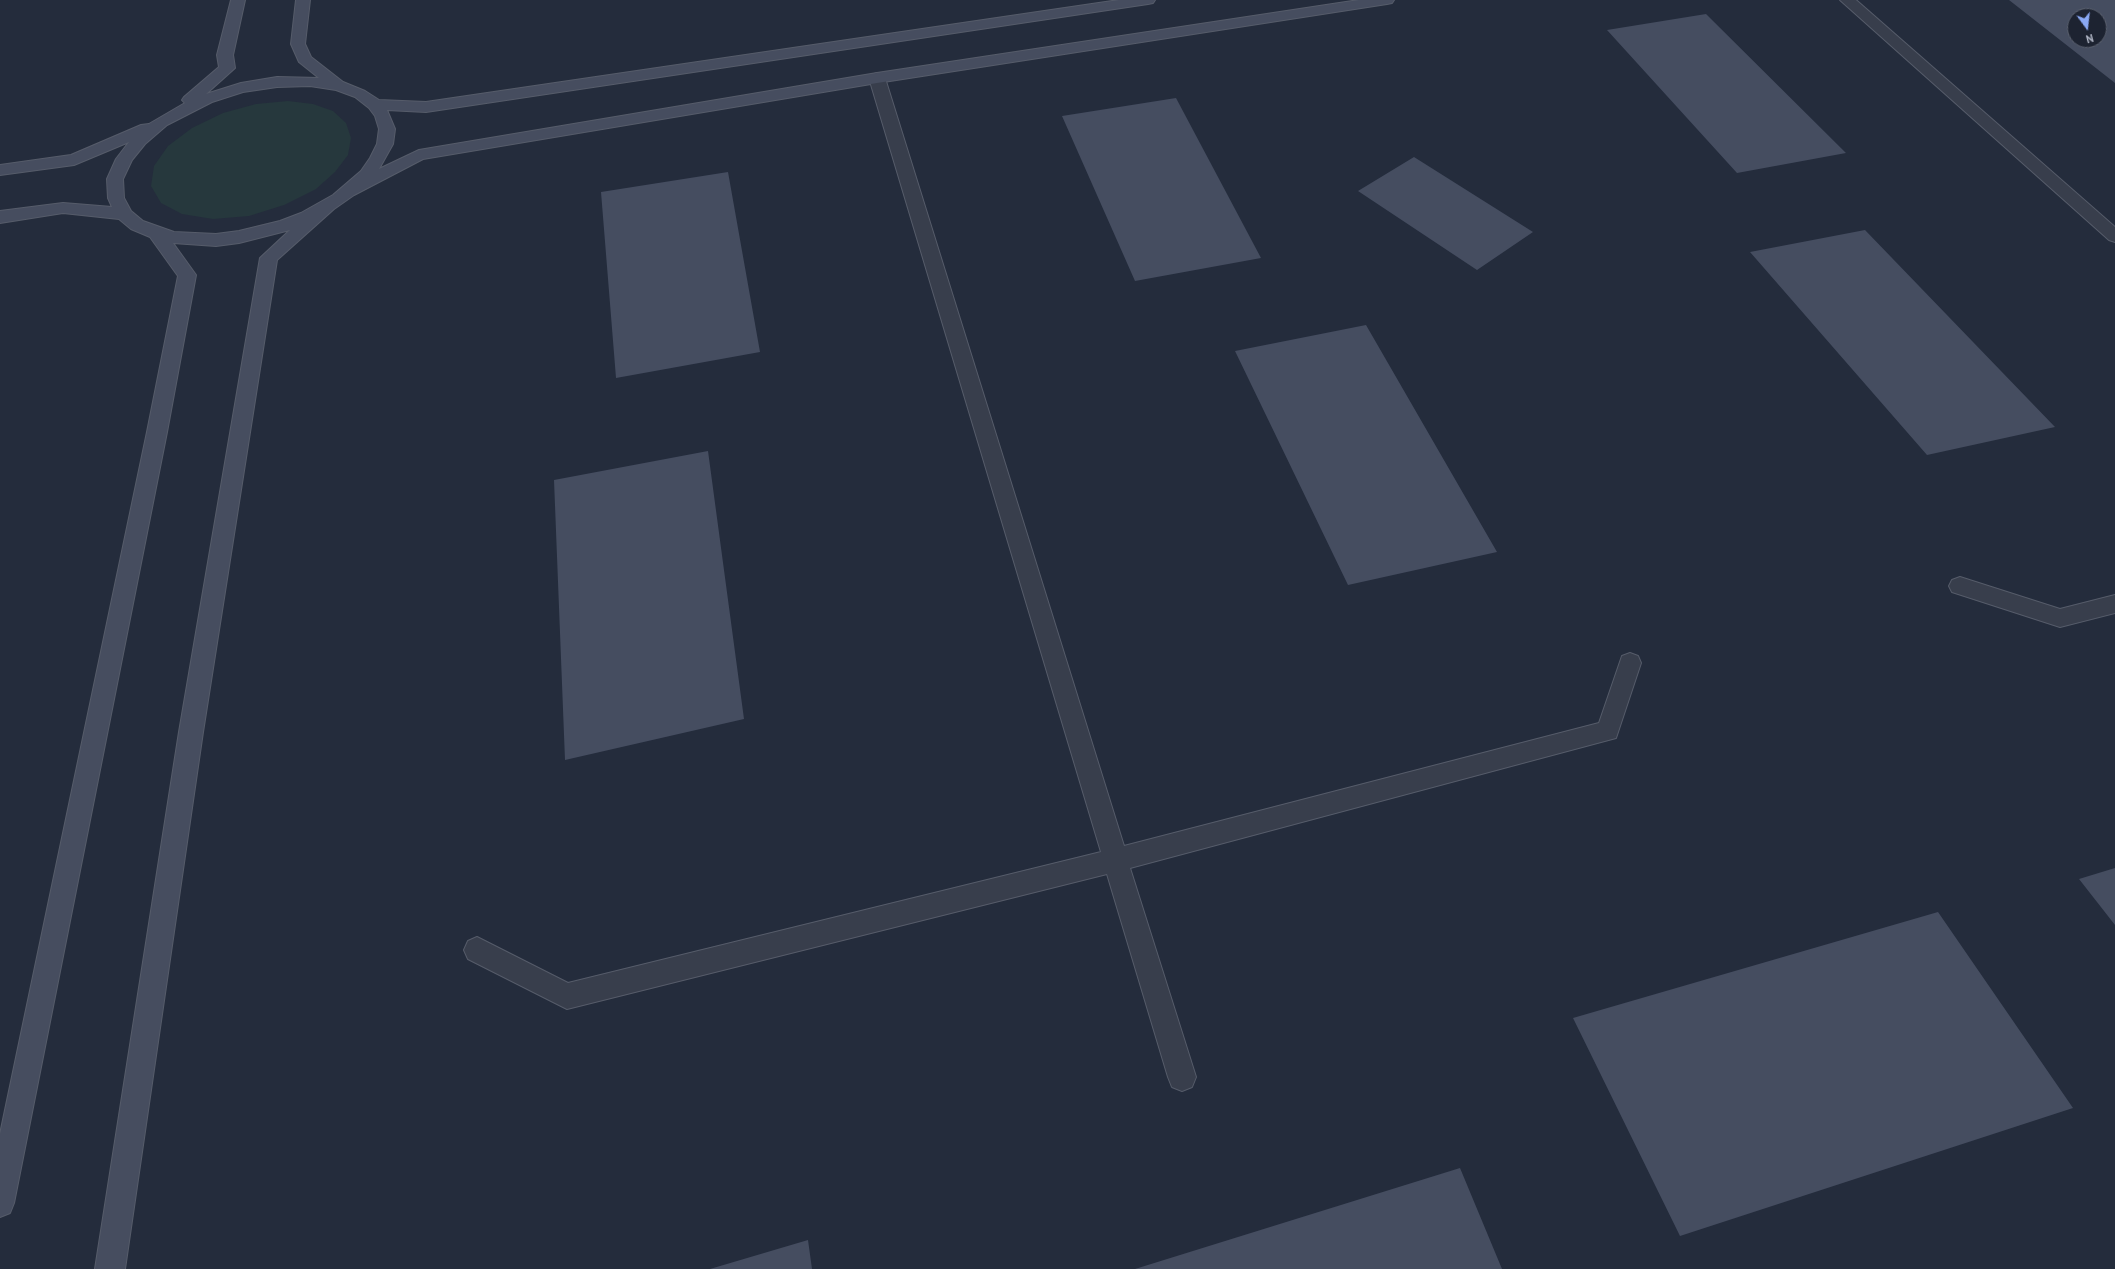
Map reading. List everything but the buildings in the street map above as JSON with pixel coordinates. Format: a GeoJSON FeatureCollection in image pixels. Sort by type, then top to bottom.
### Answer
{"type":"FeatureCollection","features":[{"type":"Feature","properties":{"kind":"street"},"geometry":{"type":"LineString","coordinates":[[238,0],[225,55],[227,68],[135,145],[124,160],[115,179],[116,198],[124,214],[138,225],[156,233],[174,238],[194,240],[239,237],[285,226],[327,207]]}},
{"type":"Feature","properties":{"kind":"street"},"geometry":{"type":"LineString","coordinates":[[303,0],[298,44],[304,59],[340,86]]}},
{"type":"Feature","properties":{"kind":"street"},"geometry":{"type":"LineString","coordinates":[[375,105],[426,107],[1148,0]]}},
{"type":"Feature","properties":{"kind":"street"},"geometry":{"type":"LineString","coordinates":[[110,1269],[191,732],[269,258],[327,207],[352,190],[419,155],[877,78],[1387,0]]}},
{"type":"Feature","properties":{"kind":"street"},"geometry":{"type":"LineString","coordinates":[[0,170],[74,160],[168,118],[206,99],[241,88],[277,82],[310,81],[340,86],[360,94],[375,105],[383,116],[387,130],[385,144],[371,170],[352,190]]}},
{"type":"Feature","properties":{"kind":"street"},"geometry":{"type":"LineString","coordinates":[[0,217],[63,208],[124,214]]}},
{"type":"Feature","properties":{"kind":"street"},"geometry":{"type":"LineString","coordinates":[[0,1202],[90,751],[157,432],[187,275],[156,233]]}},
{"type":"Feature","properties":{"kind":"lane"},"geometry":{"type":"LineString","coordinates":[[1847,0],[2115,236]]}},
{"type":"Feature","properties":{"kind":"lane"},"geometry":{"type":"LineString","coordinates":[[877,78],[1182,1078]]}},
{"type":"Feature","properties":{"kind":"lane"},"geometry":{"type":"LineString","coordinates":[[1960,586],[2060,618],[2115,604]]}},
{"type":"Feature","properties":{"kind":"lane"},"geometry":{"type":"LineString","coordinates":[[477,950],[567,996],[1115,860],[1608,731],[1630,663]]}},
{"type":"Feature","properties":{"kind":"shaded area"},"geometry":{"type":"Polygon","coordinates":[[[288,101],[313,104],[333,111],[346,123],[351,138],[348,155],[335,172],[316,189],[284,205],[249,216],[213,219],[182,214],[161,203],[151,186],[154,166],[168,146],[192,128],[223,113],[256,104],[288,101]]]}}]}
